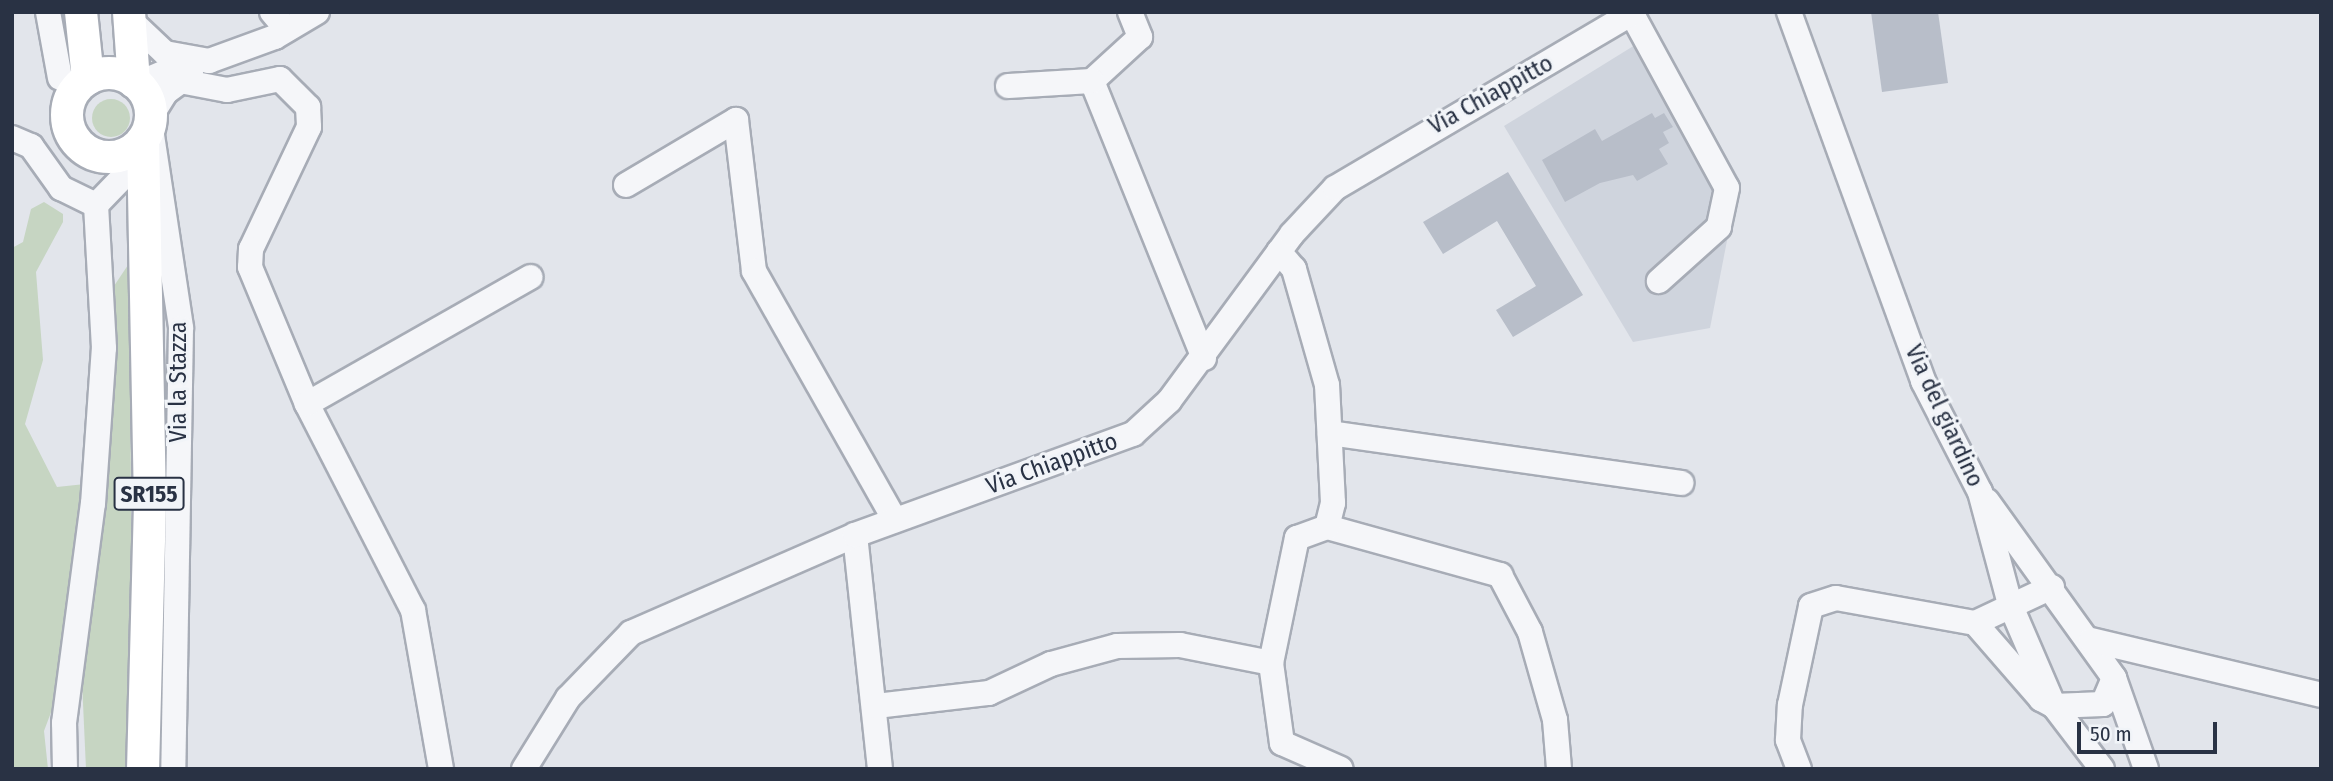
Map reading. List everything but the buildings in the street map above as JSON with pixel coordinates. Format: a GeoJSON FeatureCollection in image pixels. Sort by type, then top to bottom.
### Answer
{"type":"FeatureCollection","features":[{"type":"Feature","properties":{"kind":"main road"},"geometry":{"type":"LineString","coordinates":[[81,12],[67,122],[79,145],[113,166],[143,220]]}},
{"type":"Feature","properties":{"kind":"main road"},"geometry":{"type":"LineString","coordinates":[[129,16],[135,83],[148,126],[143,220]]}},
{"type":"Feature","properties":{"kind":"main road"},"geometry":{"type":"LineString","coordinates":[[74,78],[117,74],[135,83]]}},
{"type":"Feature","properties":{"kind":"main road"},"geometry":{"type":"LineString","coordinates":[[113,166],[129,152],[148,126]]}},
{"type":"Feature","properties":{"kind":"main road","name":"SR155"},"geometry":{"type":"LineString","coordinates":[[143,220],[150,503],[143,769]]}},
{"type":"Feature","properties":{"kind":"street"},"geometry":{"type":"LineString","coordinates":[[48,12],[74,78]]}},
{"type":"Feature","properties":{"kind":"street"},"geometry":{"type":"LineString","coordinates":[[135,83],[193,68],[279,21],[317,12]]}},
{"type":"Feature","properties":{"kind":"street"},"geometry":{"type":"LineString","coordinates":[[1008,86],[1091,80],[1140,37],[1130,12]]}},
{"type":"Feature","properties":{"kind":"street","name":"Via del giardino"},"geometry":{"type":"LineString","coordinates":[[1789,12],[1923,381],[1980,492],[2010,604],[2054,706],[2102,769]]}},
{"type":"Feature","properties":{"kind":"street"},"geometry":{"type":"LineString","coordinates":[[1633,13],[1727,188],[1719,227],[1660,282]]}},
{"type":"Feature","properties":{"kind":"street","name":"Via Chiappitto"},"geometry":{"type":"LineString","coordinates":[[524,769],[568,698],[631,633],[855,534],[1133,434],[1204,358],[1279,252],[1335,188],[1392,150],[1633,13]]}},
{"type":"Feature","properties":{"kind":"street"},"geometry":{"type":"LineString","coordinates":[[129,16],[158,49],[227,90],[280,79],[308,107],[309,127],[251,249],[250,267],[307,404],[412,610],[440,769]]}},
{"type":"Feature","properties":{"kind":"street"},"geometry":{"type":"LineString","coordinates":[[148,126],[193,68]]}},
{"type":"Feature","properties":{"kind":"street"},"geometry":{"type":"LineString","coordinates":[[1091,80],[1204,358]]}},
{"type":"Feature","properties":{"kind":"street"},"geometry":{"type":"LineString","coordinates":[[626,185],[736,120],[754,271],[895,520]]}},
{"type":"Feature","properties":{"kind":"street","name":"Via la Stazza"},"geometry":{"type":"LineString","coordinates":[[148,126],[181,328],[173,769]]}},
{"type":"Feature","properties":{"kind":"street"},"geometry":{"type":"LineString","coordinates":[[12,138],[31,146],[61,188],[96,205]]}},
{"type":"Feature","properties":{"kind":"street"},"geometry":{"type":"LineString","coordinates":[[65,769],[64,723],[93,504],[104,348],[96,205],[113,166]]}},
{"type":"Feature","properties":{"kind":"street"},"geometry":{"type":"LineString","coordinates":[[1279,252],[1294,270],[1310,321],[1330,433],[1333,503],[1327,527]]}},
{"type":"Feature","properties":{"kind":"street"},"geometry":{"type":"LineString","coordinates":[[307,404],[531,276]]}},
{"type":"Feature","properties":{"kind":"street"},"geometry":{"type":"LineString","coordinates":[[1330,433],[1681,483]]}},
{"type":"Feature","properties":{"kind":"street"},"geometry":{"type":"LineString","coordinates":[[1980,492],[2091,640],[2114,678],[2146,769]]}},
{"type":"Feature","properties":{"kind":"street"},"geometry":{"type":"LineString","coordinates":[[1340,769],[1282,743],[1271,663],[1297,538],[1327,527],[1500,575],[1530,632],[1555,720],[1559,769]]}},
{"type":"Feature","properties":{"kind":"street"},"geometry":{"type":"LineString","coordinates":[[855,534],[876,706],[880,769]]}},
{"type":"Feature","properties":{"kind":"street"},"geometry":{"type":"LineString","coordinates":[[1800,769],[1788,740],[1790,705],[1811,606],[1836,598],[1975,623],[2010,604],[2052,587]]}},
{"type":"Feature","properties":{"kind":"street"},"geometry":{"type":"LineString","coordinates":[[1975,623],[2040,699],[2054,706],[2103,705],[2114,678]]}},
{"type":"Feature","properties":{"kind":"street"},"geometry":{"type":"LineString","coordinates":[[2091,640],[2321,695]]}},
{"type":"Feature","properties":{"kind":"street"},"geometry":{"type":"LineString","coordinates":[[876,706],[989,693],[1051,664],[1117,646],[1180,645],[1271,663]]}},
{"type":"Feature","properties":{"kind":"street"},"geometry":{"type":"LineString","coordinates":[[48,769],[64,723]]}},
{"type":"Feature","properties":{"kind":"shaded area"},"geometry":{"type":"Polygon","coordinates":[[[1656,32],[1739,179],[1710,328],[1633,342],[1504,126],[1656,32]]]}},
{"type":"Feature","properties":{"kind":"green space"},"geometry":{"type":"Polygon","coordinates":[[[111,99],[124,105],[130,118],[124,131],[111,137],[98,131],[92,118],[98,105],[111,99]]]}},
{"type":"Feature","properties":{"kind":"green space"},"geometry":{"type":"Polygon","coordinates":[[[44,202],[63,214],[63,222],[36,272],[43,360],[25,424],[57,487],[85,484],[56,699],[44,731],[48,769],[12,769],[12,248],[23,242],[31,209],[44,202]]]}},
{"type":"Feature","properties":{"kind":"green space"},"geometry":{"type":"Polygon","coordinates":[[[130,262],[132,769],[86,769],[80,637],[112,289],[130,262]]]}}]}
